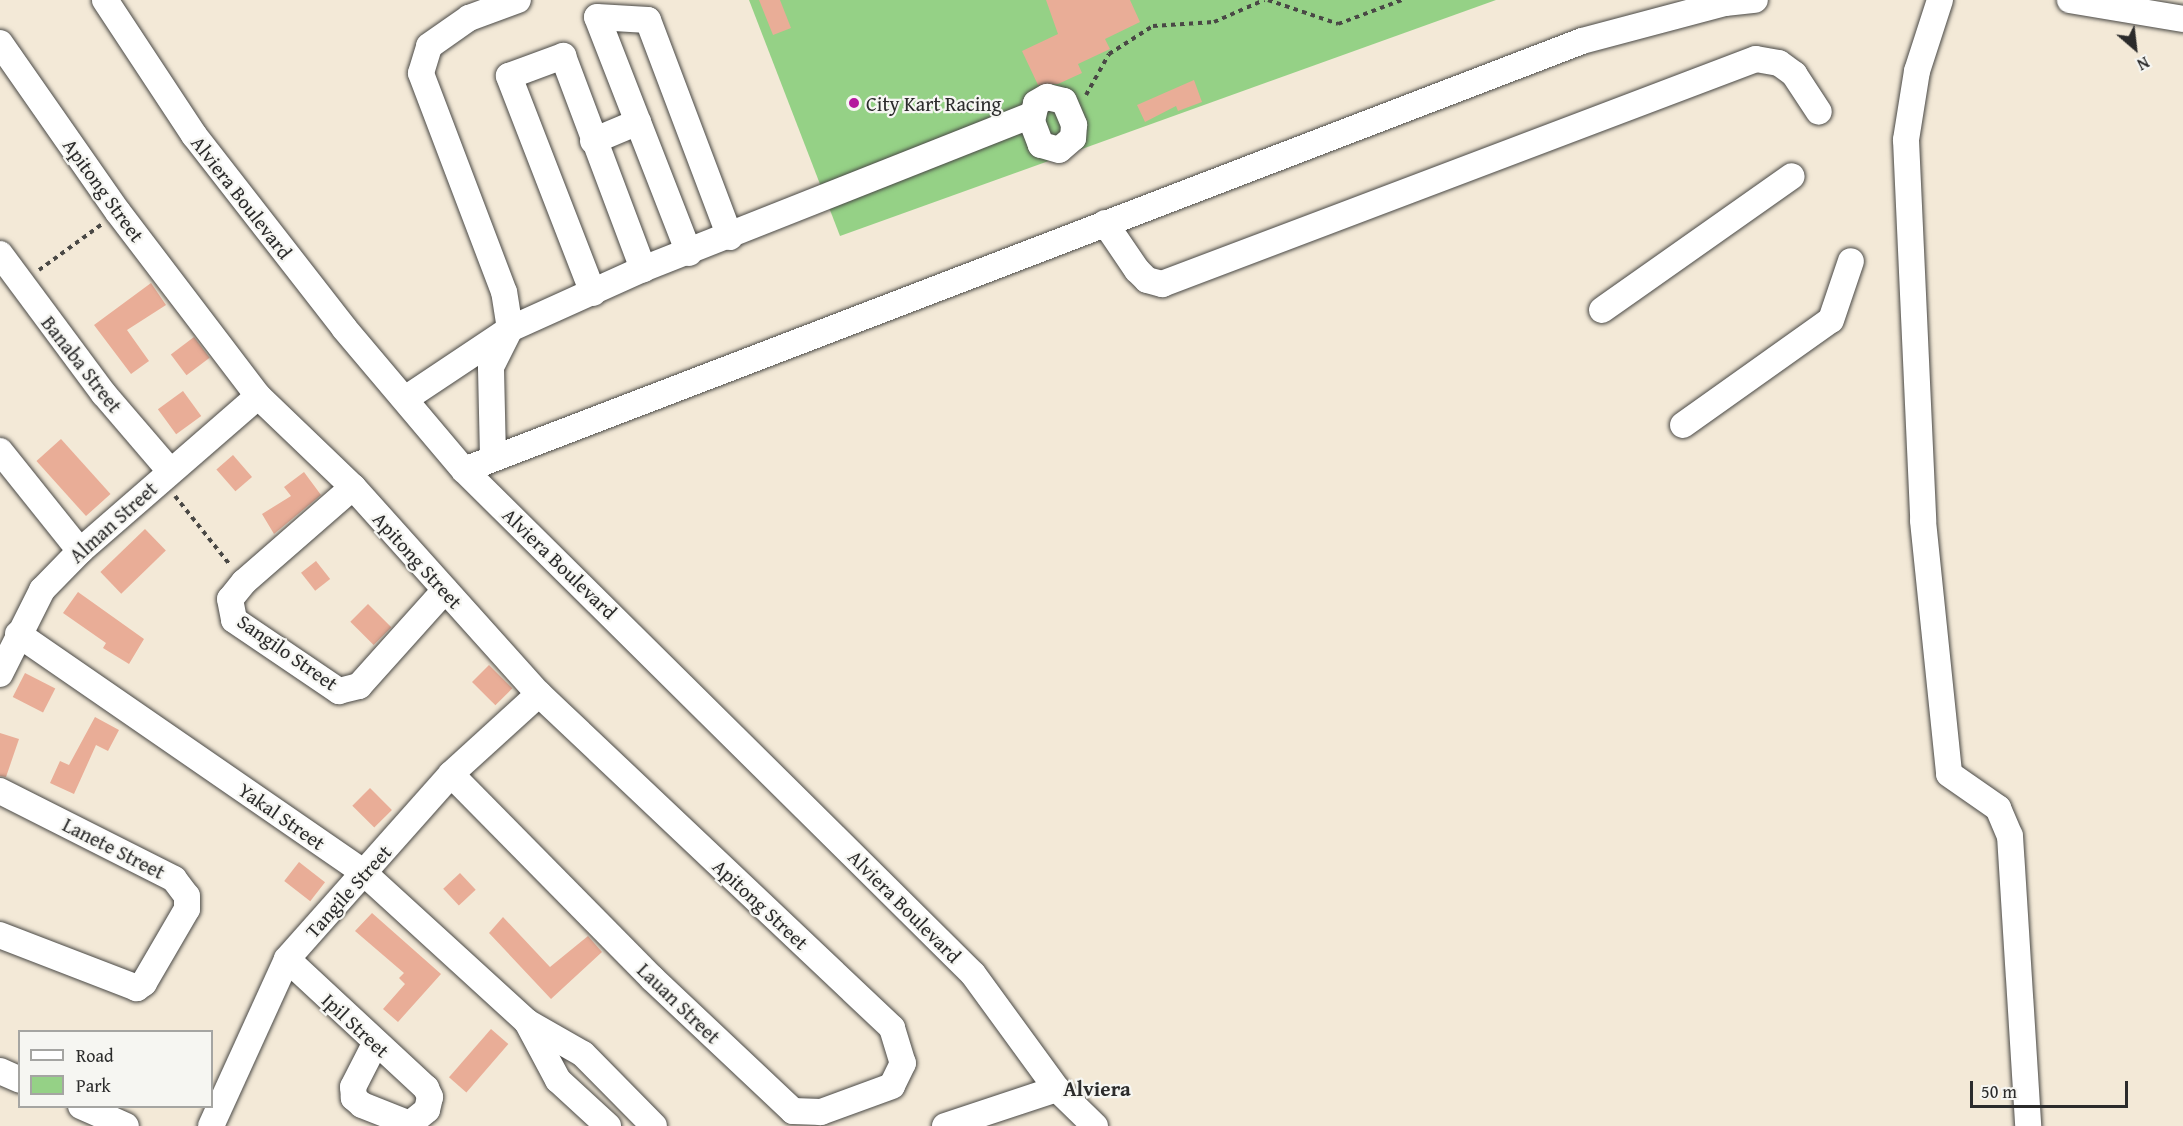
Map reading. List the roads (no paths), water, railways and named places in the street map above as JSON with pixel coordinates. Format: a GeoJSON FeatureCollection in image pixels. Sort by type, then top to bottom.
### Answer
{"type":"FeatureCollection","features":[{"type":"Feature","properties":{"kind":"street","name":"Alviera Boulevard"},"geometry":{"type":"LineString","coordinates":[[105,0],[194,135],[344,328],[464,470],[973,974],[1057,1089]]}},
{"type":"Feature","properties":{"kind":"street"},"geometry":{"type":"LineString","coordinates":[[493,457],[491,367],[510,329],[504,292],[421,73],[429,46],[469,18],[518,0]]}},
{"type":"Feature","properties":{"kind":"street"},"geometry":{"type":"LineString","coordinates":[[464,470],[1582,41],[1725,2],[1755,0]]}},
{"type":"Feature","properties":{"kind":"street"},"geometry":{"type":"LineString","coordinates":[[1940,0],[1917,71],[1906,140],[1923,521],[1949,774],[1998,808],[2010,836],[2028,1126]]}},
{"type":"Feature","properties":{"kind":"street"},"geometry":{"type":"LineString","coordinates":[[2070,0],[2183,19]]}},
{"type":"Feature","properties":{"kind":"street"},"geometry":{"type":"LineString","coordinates":[[689,253],[597,17],[648,20],[730,237]]}},
{"type":"Feature","properties":{"kind":"street","name":"Apitong Street"},"geometry":{"type":"LineString","coordinates":[[0,43],[118,212],[258,396],[352,487],[539,694],[892,1028]]}},
{"type":"Feature","properties":{"kind":"street"},"geometry":{"type":"LineString","coordinates":[[593,293],[509,76],[563,56],[593,141],[643,269]]}},
{"type":"Feature","properties":{"kind":"street"},"geometry":{"type":"LineString","coordinates":[[1105,223],[1137,270],[1147,280],[1162,284],[1756,59],[1779,63],[1794,75],[1820,112]]}},
{"type":"Feature","properties":{"kind":"street"},"geometry":{"type":"LineString","coordinates":[[405,399],[510,329],[643,269],[730,237],[1031,115],[1041,99],[1053,97],[1064,101],[1071,120],[1073,138],[1065,147],[1053,150],[1037,141],[1031,115]]}},
{"type":"Feature","properties":{"kind":"street"},"geometry":{"type":"LineString","coordinates":[[593,141],[638,122]]}},
{"type":"Feature","properties":{"kind":"street"},"geometry":{"type":"LineString","coordinates":[[1602,310],[1792,176]]}},
{"type":"Feature","properties":{"kind":"street","name":"Banaba Street"},"geometry":{"type":"LineString","coordinates":[[0,254],[20,285],[104,394],[170,471]]}},
{"type":"Feature","properties":{"kind":"street"},"geometry":{"type":"LineString","coordinates":[[1683,424],[1831,320],[1851,261]]}},
{"type":"Feature","properties":{"kind":"street","name":"Alman Street"},"geometry":{"type":"LineString","coordinates":[[0,674],[42,590],[80,551],[258,396]]}},
{"type":"Feature","properties":{"kind":"street"},"geometry":{"type":"LineString","coordinates":[[0,451],[80,551]]}},
{"type":"Feature","properties":{"kind":"street","name":"Sangilo Street"},"geometry":{"type":"LineString","coordinates":[[352,487],[244,582],[230,599],[234,620],[339,691],[359,686],[445,590]]}},
{"type":"Feature","properties":{"kind":"street","name":"Yakal Street"},"geometry":{"type":"LineString","coordinates":[[18,634],[364,873],[527,1022],[583,1054],[614,1090],[654,1126]]}},
{"type":"Feature","properties":{"kind":"street","name":"Tangile Street"},"geometry":{"type":"LineString","coordinates":[[211,1126],[287,959],[451,774],[539,694]]}},
{"type":"Feature","properties":{"kind":"street","name":"Lauan Street"},"geometry":{"type":"LineString","coordinates":[[451,774],[652,978],[793,1111],[821,1112],[892,1086],[903,1063],[892,1028]]}},
{"type":"Feature","properties":{"kind":"street","name":"Lanete Street"},"geometry":{"type":"LineString","coordinates":[[0,790],[174,879],[187,896],[187,909],[144,983],[137,987],[0,934]]}},
{"type":"Feature","properties":{"kind":"street","name":"Ipil Street"},"geometry":{"type":"LineString","coordinates":[[287,959],[375,1044],[426,1088],[430,1097],[427,1110],[410,1124],[362,1106],[354,1098],[353,1087],[375,1044]]}},
{"type":"Feature","properties":{"kind":"street","name":"Yakal Street"},"geometry":{"type":"LineString","coordinates":[[527,1022],[558,1080],[600,1119],[614,1090]]}},
{"type":"Feature","properties":{"kind":"street"},"geometry":{"type":"LineString","coordinates":[[0,1071],[18,1079]]}},
{"type":"Feature","properties":{"kind":"street"},"geometry":{"type":"LineString","coordinates":[[945,1126],[1057,1089]]}},
{"type":"Feature","properties":{"kind":"street"},"geometry":{"type":"LineString","coordinates":[[1057,1089],[1068,1126]]}},
{"type":"Feature","properties":{"kind":"street"},"geometry":{"type":"LineString","coordinates":[[1057,1089],[1095,1126]]}},
{"type":"Feature","properties":{"kind":"street"},"geometry":{"type":"LineString","coordinates":[[83,1108],[126,1126]]}},
{"type":"Feature","properties":{"kind":"place","name":"City Kart Racing"},"geometry":{"type":"Point","coordinates":[854,103]}},
{"type":"Feature","properties":{"kind":"district","name":"Alviera"},"geometry":{"type":"Point","coordinates":[1097,1089]}}]}
